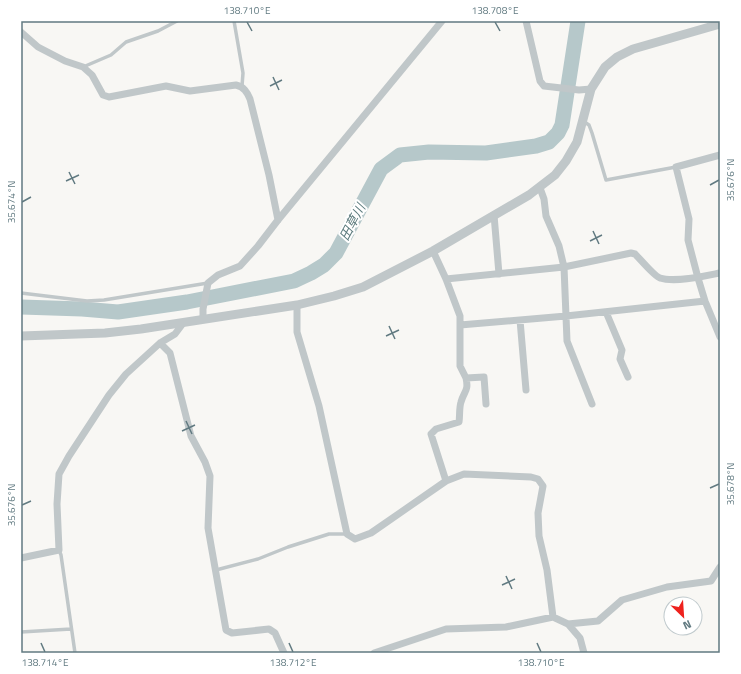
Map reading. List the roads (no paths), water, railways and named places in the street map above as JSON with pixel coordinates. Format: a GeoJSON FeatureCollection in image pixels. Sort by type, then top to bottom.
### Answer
{"type":"FeatureCollection","features":[{"type":"Feature","properties":{"kind":"street"},"geometry":{"type":"LineString","coordinates":[[203,319],[203,309],[208,283],[218,275],[240,266],[258,246],[442,21]]}},
{"type":"Feature","properties":{"kind":"street"},"geometry":{"type":"LineString","coordinates":[[526,21],[540,81],[544,86],[579,90],[591,89]]}},
{"type":"Feature","properties":{"kind":"street"},"geometry":{"type":"LineString","coordinates":[[21,336],[105,333],[141,329],[297,305],[363,287],[434,250],[540,188],[555,176],[566,162],[577,142],[591,89],[605,67],[617,57],[633,50],[720,24]]}},
{"type":"Feature","properties":{"kind":"street"},"geometry":{"type":"LineString","coordinates":[[21,32],[38,47],[65,61],[83,67],[92,75],[103,95],[109,97],[166,86],[190,91],[236,84],[242,86],[246,90],[250,100],[269,175],[278,220]]}},
{"type":"Feature","properties":{"kind":"street"},"geometry":{"type":"LineString","coordinates":[[720,155],[676,167],[689,219],[688,240],[705,300],[720,337]]}},
{"type":"Feature","properties":{"kind":"street"},"geometry":{"type":"LineString","coordinates":[[540,188],[544,198],[546,216],[559,246],[564,267],[567,341],[592,404]]}},
{"type":"Feature","properties":{"kind":"street"},"geometry":{"type":"LineString","coordinates":[[494,215],[499,274]]}},
{"type":"Feature","properties":{"kind":"street"},"geometry":{"type":"LineString","coordinates":[[434,250],[460,316],[460,366],[468,385],[461,402],[459,422],[436,428],[431,434],[446,481]]}},
{"type":"Feature","properties":{"kind":"street"},"geometry":{"type":"LineString","coordinates":[[446,279],[564,267],[631,254],[635,254],[659,278],[673,280],[698,278],[720,273]]}},
{"type":"Feature","properties":{"kind":"street"},"geometry":{"type":"LineString","coordinates":[[460,325],[606,312],[705,300]]}},
{"type":"Feature","properties":{"kind":"street"},"geometry":{"type":"LineString","coordinates":[[297,305],[297,332],[319,406],[347,534],[355,539],[371,533],[446,481],[464,474],[532,477],[538,479],[543,486],[538,513],[539,536],[547,570],[553,617]]}},
{"type":"Feature","properties":{"kind":"street"},"geometry":{"type":"LineString","coordinates":[[606,312],[622,350],[620,359],[628,377]]}},
{"type":"Feature","properties":{"kind":"street"},"geometry":{"type":"LineString","coordinates":[[520,320],[526,390]]}},
{"type":"Feature","properties":{"kind":"street"},"geometry":{"type":"LineString","coordinates":[[21,558],[59,550],[57,504],[60,474],[81,436],[109,395],[126,374],[160,343],[175,334],[184,322]]}},
{"type":"Feature","properties":{"kind":"street"},"geometry":{"type":"LineString","coordinates":[[160,343],[170,354],[191,436],[205,462],[210,476],[208,528],[214,570],[226,630],[232,633],[269,629],[275,634],[284,653]]}},
{"type":"Feature","properties":{"kind":"street"},"geometry":{"type":"LineString","coordinates":[[466,378],[484,377],[486,404]]}},
{"type":"Feature","properties":{"kind":"street"},"geometry":{"type":"LineString","coordinates":[[568,624],[598,621],[622,600],[667,587],[711,581],[720,567]]}},
{"type":"Feature","properties":{"kind":"street"},"geometry":{"type":"LineString","coordinates":[[374,653],[446,629],[506,627],[553,617],[568,624],[580,638],[584,653]]}},
{"type":"Feature","properties":{"kind":"lane"},"geometry":{"type":"LineString","coordinates":[[83,67],[111,56],[126,42],[158,31],[177,21]]}},
{"type":"Feature","properties":{"kind":"lane"},"geometry":{"type":"LineString","coordinates":[[234,21],[243,73],[242,86]]}},
{"type":"Feature","properties":{"kind":"lane"},"geometry":{"type":"LineString","coordinates":[[582,120],[589,125],[606,180],[676,167]]}},
{"type":"Feature","properties":{"kind":"lane"},"geometry":{"type":"LineString","coordinates":[[21,293],[87,300],[104,300],[208,283]]}},
{"type":"Feature","properties":{"kind":"lane"},"geometry":{"type":"LineString","coordinates":[[214,570],[258,559],[288,547],[329,534],[347,534]]}},
{"type":"Feature","properties":{"kind":"lane"},"geometry":{"type":"LineString","coordinates":[[59,550],[61,555],[75,653]]}},
{"type":"Feature","properties":{"kind":"lane"},"geometry":{"type":"LineString","coordinates":[[21,632],[71,629]]}},
{"type":"Feature","properties":{"kind":"waterway","name":"田草川"},"geometry":{"type":"LineString","coordinates":[[21,307],[118,312],[187,302],[294,281],[311,273],[324,265],[336,253],[381,169],[400,155],[429,152],[486,153],[536,146],[549,142],[558,133],[562,125],[578,21]]}}]}
